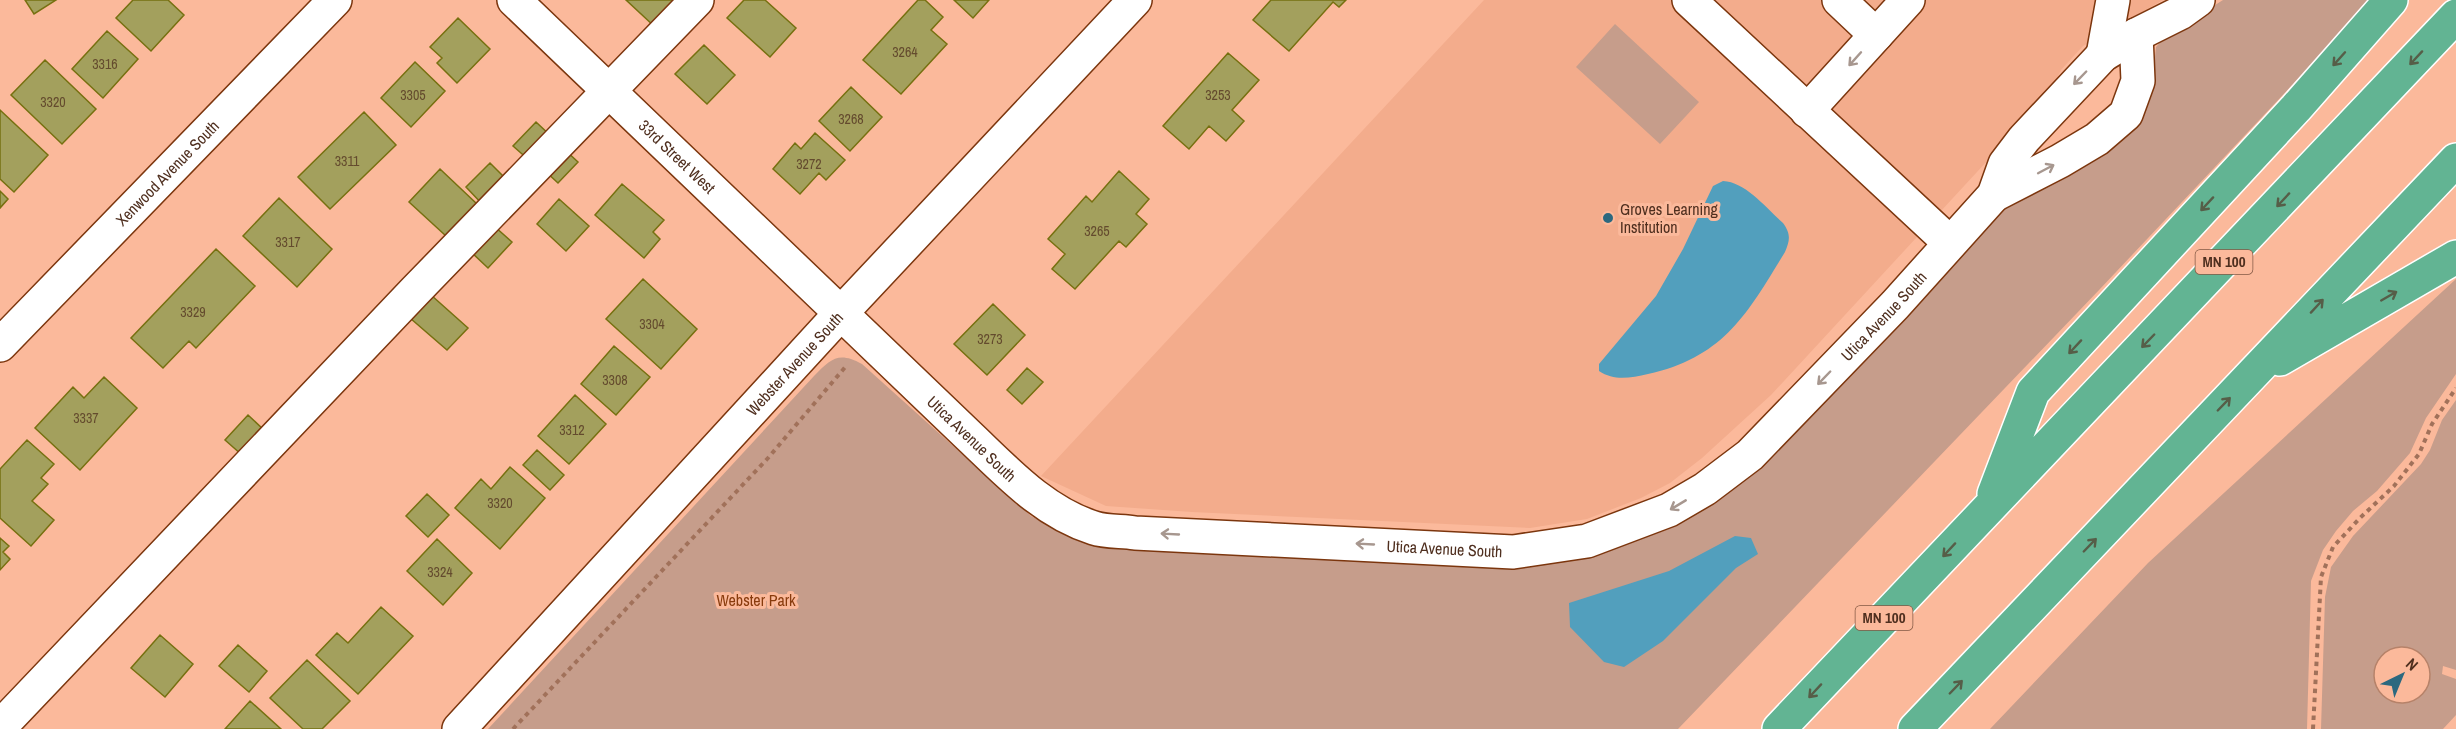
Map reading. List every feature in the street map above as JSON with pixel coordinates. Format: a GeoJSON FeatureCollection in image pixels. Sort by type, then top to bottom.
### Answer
{"type":"FeatureCollection","features":[{"type":"Feature","properties":{"kind":"highway"},"geometry":{"type":"LineString","coordinates":[[1989,507],[2033,392],[2296,108],[2391,0]]}},
{"type":"Feature","properties":{"kind":"highway","name":"MN 100"},"geometry":{"type":"LineString","coordinates":[[1779,729],[2456,16]]}},
{"type":"Feature","properties":{"kind":"highway"},"geometry":{"type":"LineString","coordinates":[[1915,729],[2456,160]]}},
{"type":"Feature","properties":{"kind":"highway"},"geometry":{"type":"LineString","coordinates":[[2248,379],[2456,257]]}},
{"type":"Feature","properties":{"kind":"street","name":"Xenwood Avenue South"},"geometry":{"type":"LineString","coordinates":[[0,345],[335,0]]}},
{"type":"Feature","properties":{"kind":"street","name":"33rd Street West"},"geometry":{"type":"LineString","coordinates":[[514,0],[841,314]]}},
{"type":"Feature","properties":{"kind":"street"},"geometry":{"type":"LineString","coordinates":[[0,727],[415,291],[698,0]]}},
{"type":"Feature","properties":{"kind":"street","name":"Webster Avenue South"},"geometry":{"type":"LineString","coordinates":[[459,729],[841,314],[1135,0]]}},
{"type":"Feature","properties":{"kind":"street"},"geometry":{"type":"LineString","coordinates":[[1689,0],[1950,243]]}},
{"type":"Feature","properties":{"kind":"street"},"geometry":{"type":"LineString","coordinates":[[1839,0],[1876,35]]}},
{"type":"Feature","properties":{"kind":"street"},"geometry":{"type":"LineString","coordinates":[[1807,111],[1908,0]]}},
{"type":"Feature","properties":{"kind":"street"},"geometry":{"type":"LineString","coordinates":[[2103,55],[2114,0]]}},
{"type":"Feature","properties":{"kind":"street","name":"Utica Avenue South"},"geometry":{"type":"LineString","coordinates":[[1994,195],[2005,164],[2024,139],[2103,55],[2136,34],[2180,13],[2198,0]]}},
{"type":"Feature","properties":{"kind":"street","name":"Utica Avenue South"},"geometry":{"type":"LineString","coordinates":[[841,314],[1034,496],[1064,515],[1095,529],[1513,552],[1587,541],[1669,510],[1704,489],[1750,455],[1895,305],[1994,195],[2097,139],[2126,114],[2138,81],[2136,34]]}},
{"type":"Feature","properties":{"kind":"path"},"geometry":{"type":"LineString","coordinates":[[513,729],[768,458],[868,339]]}},
{"type":"Feature","properties":{"kind":"path"},"geometry":{"type":"LineString","coordinates":[[2313,729],[2321,577],[2333,547],[2394,486],[2419,454],[2432,424],[2456,388]]}},
{"type":"Feature","properties":{"kind":"shaded area","name":"Groves Learning Institution"},"geometry":{"type":"Polygon","coordinates":[[[1484,0],[2163,0],[2083,46],[2061,70],[2048,96],[1771,395],[1702,458],[1670,483],[1641,498],[1587,519],[1530,528],[1106,506],[1041,476],[1484,0]]]}},
{"type":"Feature","properties":{"kind":"green space","name":"Webster Park"},"geometry":{"type":"Polygon","coordinates":[[[2223,0],[2369,0],[2344,30],[2100,289],[1678,729],[488,729],[814,376],[835,359],[847,358],[862,364],[1031,516],[1074,535],[1599,553],[1669,529],[1714,501],[1996,215],[2153,75],[2156,47],[2165,37],[2223,0]]]}},
{"type":"Feature","properties":{"kind":"green space"},"geometry":{"type":"Polygon","coordinates":[[[1615,24],[1699,102],[1660,144],[1576,67],[1615,24]]]}},
{"type":"Feature","properties":{"kind":"green space"},"geometry":{"type":"Polygon","coordinates":[[[2456,279],[2456,374],[2426,418],[2410,453],[2377,491],[2353,511],[2336,531],[2323,550],[2311,581],[2307,729],[1990,729],[2148,563],[2456,279]]]}},
{"type":"Feature","properties":{"kind":"green space"},"geometry":{"type":"Polygon","coordinates":[[[2456,400],[2456,670],[2443,666],[2442,674],[2456,679],[2456,715],[2443,729],[2321,729],[2325,597],[2331,567],[2353,536],[2421,464],[2430,450],[2442,420],[2456,400]]]}},
{"type":"Feature","properties":{"kind":"water"},"geometry":{"type":"Polygon","coordinates":[[[1723,181],[1731,182],[1748,191],[1783,223],[1787,230],[1789,240],[1785,252],[1758,295],[1731,330],[1696,356],[1674,366],[1635,377],[1610,376],[1599,371],[1599,364],[1656,296],[1683,249],[1713,186],[1723,181]]]}},
{"type":"Feature","properties":{"kind":"water"},"geometry":{"type":"Polygon","coordinates":[[[1735,536],[1751,538],[1758,554],[1736,568],[1663,641],[1624,667],[1604,662],[1570,627],[1569,603],[1669,571],[1735,536]]]}},
{"type":"Feature","properties":{"kind":"building"},"geometry":{"type":"Polygon","coordinates":[[[25,0],[56,0],[34,14],[25,0]]]}},
{"type":"Feature","properties":{"kind":"building"},"geometry":{"type":"Polygon","coordinates":[[[133,0],[168,0],[184,15],[151,51],[116,18],[133,0]]]}},
{"type":"Feature","properties":{"kind":"building"},"geometry":{"type":"Polygon","coordinates":[[[626,0],[680,0],[655,27],[626,0]]]}},
{"type":"Feature","properties":{"kind":"building"},"geometry":{"type":"Polygon","coordinates":[[[744,0],[765,0],[796,28],[770,57],[727,18],[744,0]]]}},
{"type":"Feature","properties":{"kind":"building"},"geometry":{"type":"Polygon","coordinates":[[[918,0],[925,0],[943,17],[931,30],[947,44],[901,94],[863,60],[918,0]]]}},
{"type":"Feature","properties":{"kind":"building"},"geometry":{"type":"Polygon","coordinates":[[[954,0],[989,0],[973,18],[954,0]]]}},
{"type":"Feature","properties":{"kind":"building"},"geometry":{"type":"Polygon","coordinates":[[[1271,0],[1346,0],[1339,7],[1333,2],[1289,51],[1253,20],[1271,0]]]}},
{"type":"Feature","properties":{"kind":"building"},"geometry":{"type":"Polygon","coordinates":[[[458,18],[490,49],[457,83],[437,63],[442,58],[430,47],[458,18]]]}},
{"type":"Feature","properties":{"kind":"building"},"geometry":{"type":"Polygon","coordinates":[[[107,31],[138,59],[103,98],[72,69],[107,31]]]}},
{"type":"Feature","properties":{"kind":"building"},"geometry":{"type":"Polygon","coordinates":[[[704,45],[735,75],[707,104],[675,74],[704,45]]]}},
{"type":"Feature","properties":{"kind":"building"},"geometry":{"type":"Polygon","coordinates":[[[1228,53],[1259,80],[1232,110],[1244,121],[1226,141],[1209,126],[1189,149],[1163,126],[1228,53]]]}},
{"type":"Feature","properties":{"kind":"building"},"geometry":{"type":"Polygon","coordinates":[[[45,60],[96,109],[62,144],[11,95],[45,60]]]}},
{"type":"Feature","properties":{"kind":"building"},"geometry":{"type":"Polygon","coordinates":[[[415,62],[445,91],[411,127],[381,98],[415,62]]]}},
{"type":"Feature","properties":{"kind":"building"},"geometry":{"type":"Polygon","coordinates":[[[851,87],[882,117],[850,151],[819,121],[851,87]]]}},
{"type":"Feature","properties":{"kind":"building"},"geometry":{"type":"Polygon","coordinates":[[[0,110],[48,155],[14,192],[0,179],[0,110]]]}},
{"type":"Feature","properties":{"kind":"building"},"geometry":{"type":"Polygon","coordinates":[[[364,112],[396,145],[330,209],[298,177],[364,112]]]}},
{"type":"Feature","properties":{"kind":"building"},"geometry":{"type":"Polygon","coordinates":[[[536,122],[552,137],[530,161],[513,146],[536,122]]]}},
{"type":"Feature","properties":{"kind":"building"},"geometry":{"type":"Polygon","coordinates":[[[815,133],[845,160],[826,180],[819,173],[800,194],[773,169],[795,143],[801,149],[815,133]]]}},
{"type":"Feature","properties":{"kind":"building"},"geometry":{"type":"Polygon","coordinates":[[[564,149],[578,162],[558,183],[544,170],[564,149]]]}},
{"type":"Feature","properties":{"kind":"building"},"geometry":{"type":"Polygon","coordinates":[[[490,163],[508,181],[484,206],[466,187],[490,163]]]}},
{"type":"Feature","properties":{"kind":"building"},"geometry":{"type":"Polygon","coordinates":[[[440,169],[477,204],[446,236],[409,202],[440,169]]]}},
{"type":"Feature","properties":{"kind":"building"},"geometry":{"type":"Polygon","coordinates":[[[1119,171],[1149,199],[1136,214],[1147,224],[1126,247],[1119,241],[1075,289],[1052,269],[1065,254],[1048,239],[1086,196],[1092,202],[1119,171]]]}},
{"type":"Feature","properties":{"kind":"building"},"geometry":{"type":"Polygon","coordinates":[[[622,184],[664,220],[653,232],[660,239],[644,258],[595,215],[622,184]]]}},
{"type":"Feature","properties":{"kind":"building"},"geometry":{"type":"Polygon","coordinates":[[[0,191],[8,199],[0,208],[0,191]]]}},
{"type":"Feature","properties":{"kind":"building"},"geometry":{"type":"Polygon","coordinates":[[[279,198],[332,249],[297,287],[243,236],[279,198]]]}},
{"type":"Feature","properties":{"kind":"building"},"geometry":{"type":"Polygon","coordinates":[[[559,199],[589,226],[566,251],[537,224],[559,199]]]}},
{"type":"Feature","properties":{"kind":"building"},"geometry":{"type":"Polygon","coordinates":[[[494,226],[512,242],[488,268],[470,251],[494,226]]]}},
{"type":"Feature","properties":{"kind":"building"},"geometry":{"type":"Polygon","coordinates":[[[216,249],[255,286],[196,348],[189,341],[163,368],[131,338],[216,249]]]}},
{"type":"Feature","properties":{"kind":"building"},"geometry":{"type":"Polygon","coordinates":[[[643,279],[697,329],[661,369],[606,319],[643,279]]]}},
{"type":"Feature","properties":{"kind":"building"},"geometry":{"type":"Polygon","coordinates":[[[431,295],[468,328],[447,350],[410,318],[431,295]]]}},
{"type":"Feature","properties":{"kind":"building"},"geometry":{"type":"Polygon","coordinates":[[[993,304],[1025,335],[987,375],[954,344],[993,304]]]}},
{"type":"Feature","properties":{"kind":"building"},"geometry":{"type":"Polygon","coordinates":[[[614,346],[650,377],[616,415],[581,384],[614,346]]]}},
{"type":"Feature","properties":{"kind":"building"},"geometry":{"type":"Polygon","coordinates":[[[1027,368],[1043,382],[1022,404],[1007,390],[1027,368]]]}},
{"type":"Feature","properties":{"kind":"building"},"geometry":{"type":"Polygon","coordinates":[[[104,377],[137,408],[80,470],[35,428],[73,387],[84,398],[104,377]]]}},
{"type":"Feature","properties":{"kind":"building"},"geometry":{"type":"Polygon","coordinates":[[[575,395],[606,424],[569,464],[538,436],[575,395]]]}},
{"type":"Feature","properties":{"kind":"building"},"geometry":{"type":"Polygon","coordinates":[[[248,415],[264,430],[242,455],[225,440],[248,415]]]}},
{"type":"Feature","properties":{"kind":"building"},"geometry":{"type":"Polygon","coordinates":[[[27,440],[54,464],[41,478],[48,484],[32,501],[54,520],[31,546],[0,518],[0,469],[27,440]]]}},
{"type":"Feature","properties":{"kind":"building"},"geometry":{"type":"Polygon","coordinates":[[[537,450],[564,475],[550,490],[523,465],[537,450]]]}},
{"type":"Feature","properties":{"kind":"building"},"geometry":{"type":"Polygon","coordinates":[[[510,467],[545,498],[500,549],[455,508],[481,479],[491,489],[510,467]]]}},
{"type":"Feature","properties":{"kind":"building"},"geometry":{"type":"Polygon","coordinates":[[[427,494],[449,515],[428,537],[406,516],[427,494]]]}},
{"type":"Feature","properties":{"kind":"building"},"geometry":{"type":"Polygon","coordinates":[[[0,538],[9,546],[3,552],[10,559],[0,570],[0,538]]]}},
{"type":"Feature","properties":{"kind":"building"},"geometry":{"type":"Polygon","coordinates":[[[437,539],[472,573],[443,605],[407,571],[437,539]]]}},
{"type":"Feature","properties":{"kind":"building"},"geometry":{"type":"Polygon","coordinates":[[[381,607],[413,636],[358,694],[316,655],[337,633],[348,643],[381,607]]]}},
{"type":"Feature","properties":{"kind":"building"},"geometry":{"type":"Polygon","coordinates":[[[160,635],[193,664],[165,697],[131,668],[160,635]]]}},
{"type":"Feature","properties":{"kind":"building"},"geometry":{"type":"Polygon","coordinates":[[[238,645],[267,671],[249,692],[219,666],[238,645]]]}},
{"type":"Feature","properties":{"kind":"building"},"geometry":{"type":"Polygon","coordinates":[[[307,660],[350,701],[322,729],[303,729],[270,698],[307,660]]]}},
{"type":"Feature","properties":{"kind":"building"},"geometry":{"type":"Polygon","coordinates":[[[250,701],[281,729],[225,729],[250,701]]]}},
{"type":"Feature","properties":{"kind":"place","name":"Groves Learning Institution"},"geometry":{"type":"Point","coordinates":[1608,218]}}]}
